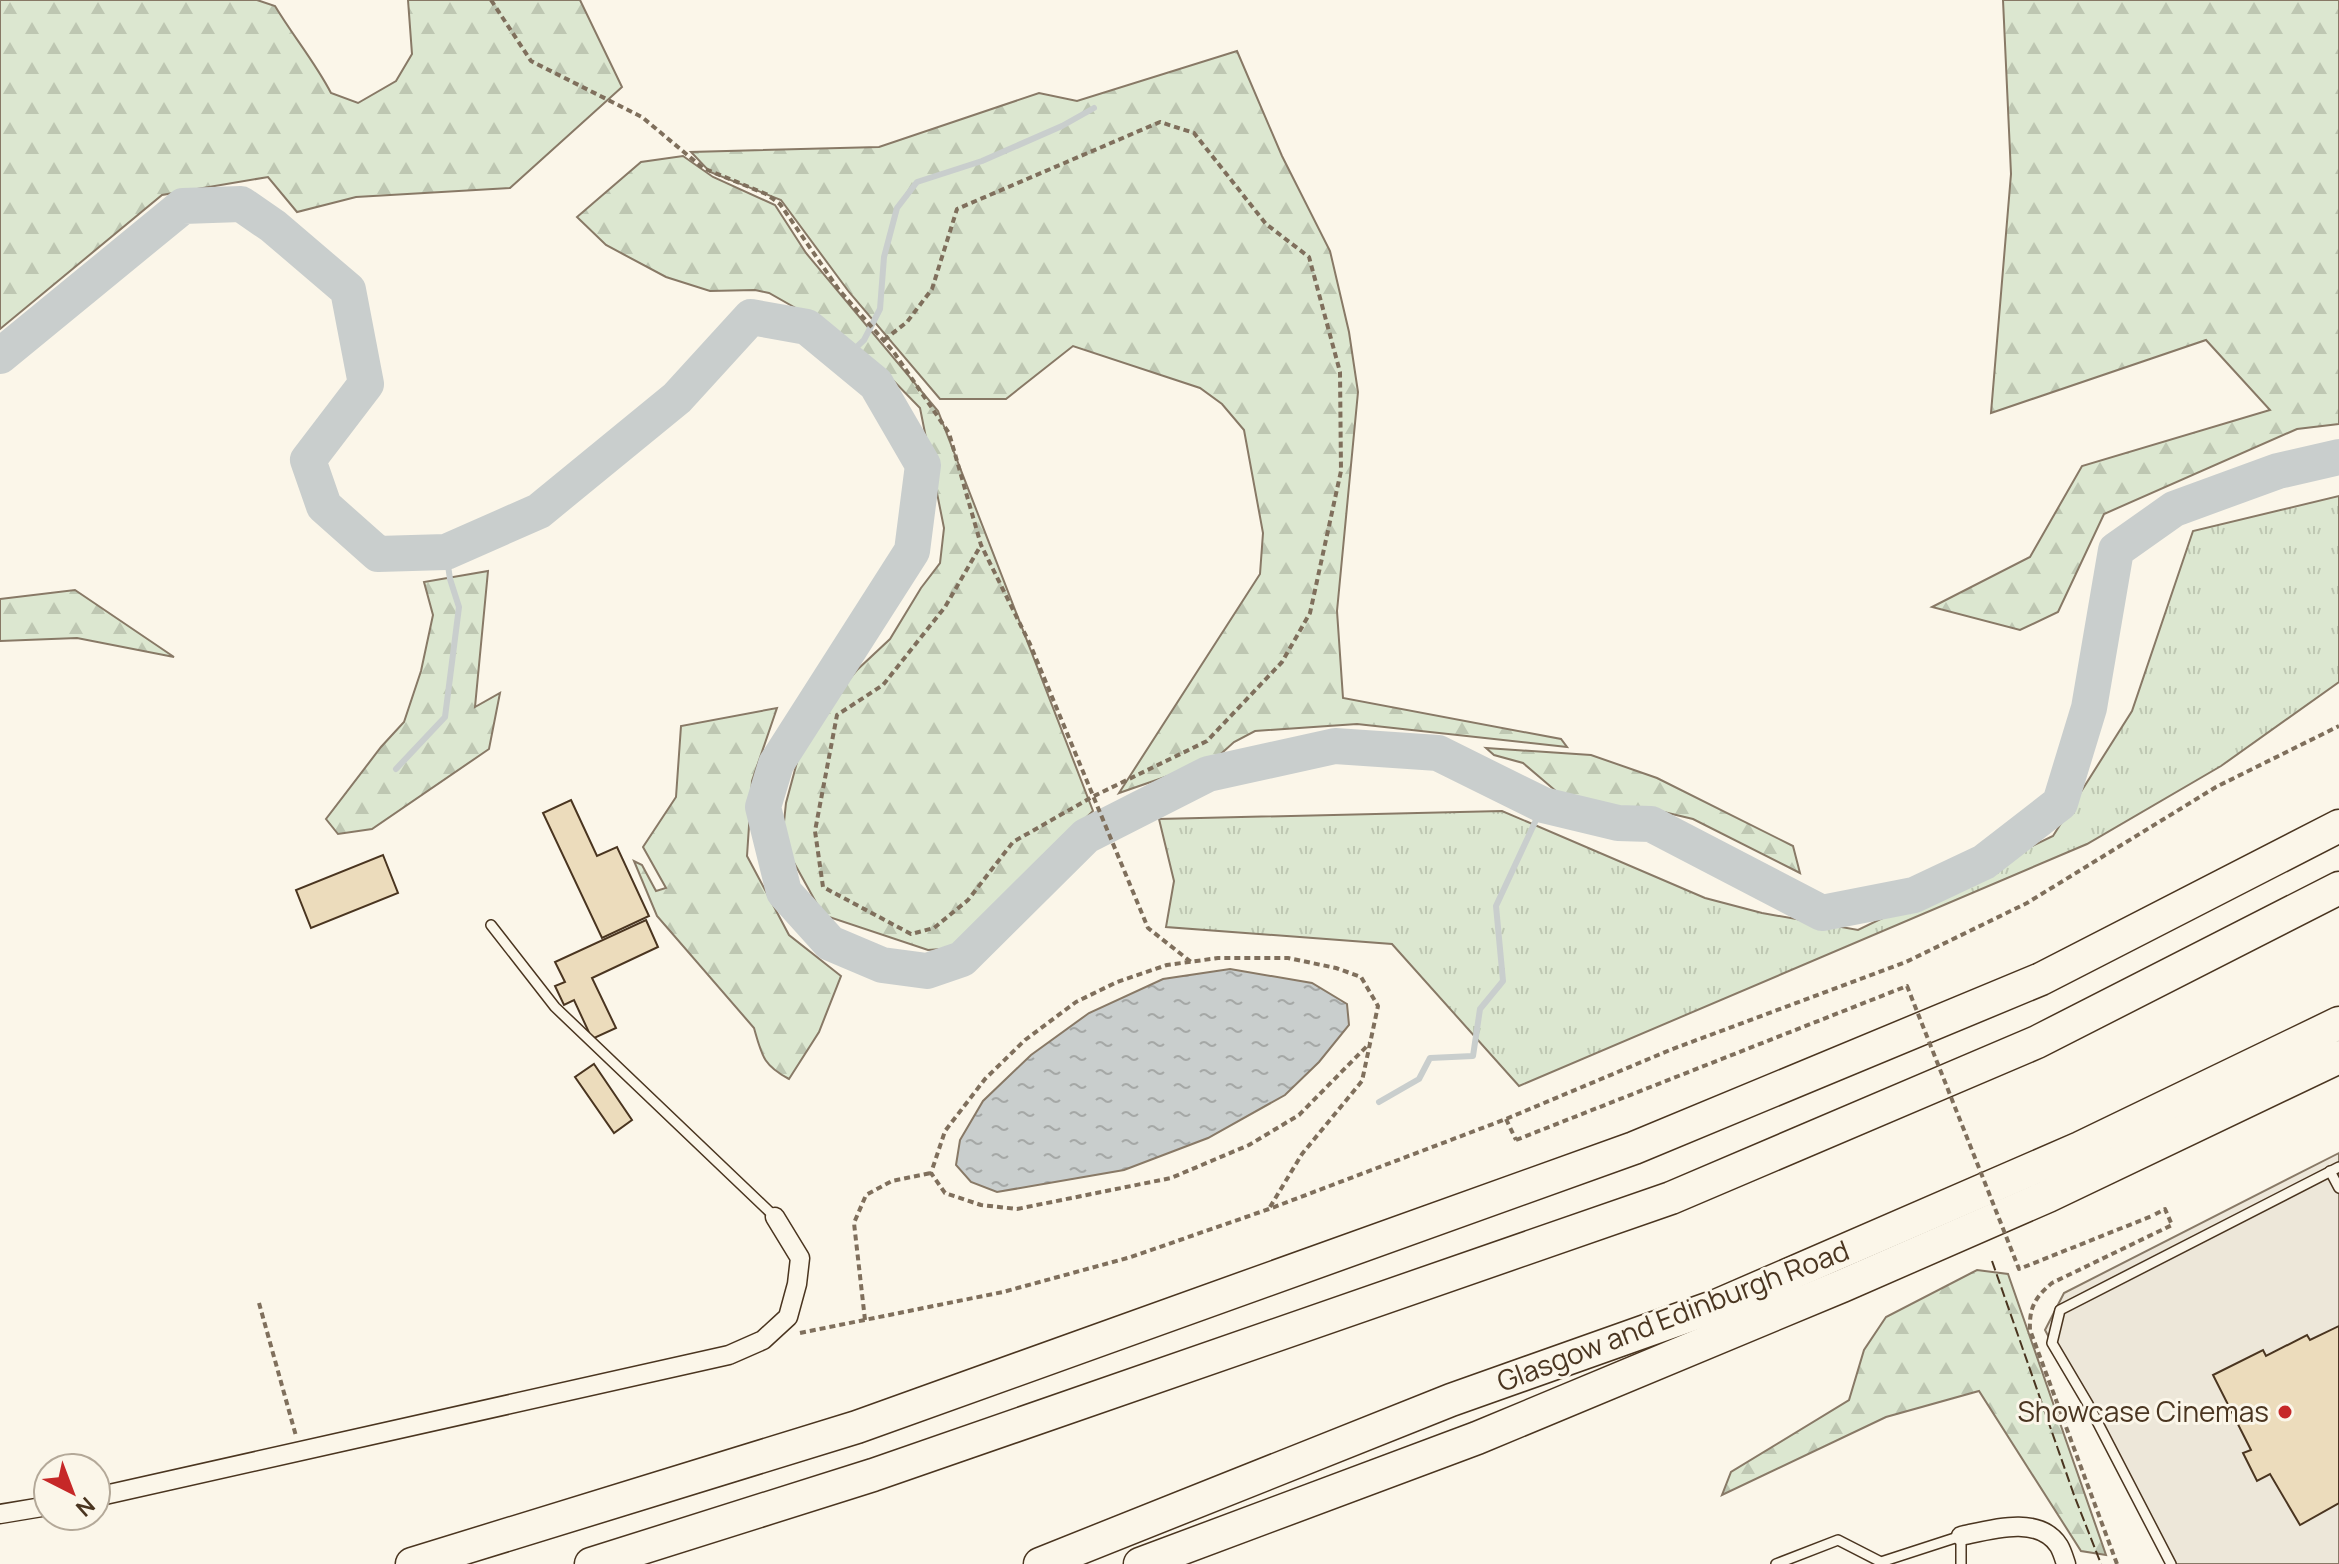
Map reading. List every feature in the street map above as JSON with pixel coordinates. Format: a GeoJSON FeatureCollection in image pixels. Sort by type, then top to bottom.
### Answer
{"type":"FeatureCollection","features":[{"type":"Feature","properties":{"kind":"highway"},"geometry":{"type":"LineString","coordinates":[[412,1564],[857,1427],[1634,1148],[2041,979],[2339,826]]}},
{"type":"Feature","properties":{"kind":"highway"},"geometry":{"type":"LineString","coordinates":[[591,1564],[873,1475],[1671,1198],[2037,1042],[2339,888]]}},
{"type":"Feature","properties":{"kind":"highway","name":"Glasgow and Edinburgh Road"},"geometry":{"type":"LineString","coordinates":[[1040,1564],[1451,1400],[1716,1306],[2080,1148],[2339,1023]]}},
{"type":"Feature","properties":{"kind":"highway","name":"Glasgow and Edinburgh Road"},"geometry":{"type":"LineString","coordinates":[[1140,1564],[1477,1438],[1842,1286],[2048,1196],[2339,1057]]}},
{"type":"Feature","properties":{"kind":"street"},"geometry":{"type":"LineString","coordinates":[[112,1493],[729,1355],[763,1340],[788,1317],[800,1258],[775,1217]]}},
{"type":"Feature","properties":{"kind":"street"},"geometry":{"type":"LineString","coordinates":[[0,1514],[32,1509]]}},
{"type":"Feature","properties":{"kind":"street"},"geometry":{"type":"LineString","coordinates":[[1961,1536],[2008,1526],[2037,1530],[2058,1544],[2066,1564]]}},
{"type":"Feature","properties":{"kind":"lane"},"geometry":{"type":"LineString","coordinates":[[491,925],[555,1007],[775,1217]]}},
{"type":"Feature","properties":{"kind":"lane"},"geometry":{"type":"LineString","coordinates":[[2171,1564],[2088,1404],[2052,1343],[2060,1310],[2335,1169],[2339,1188]]}},
{"type":"Feature","properties":{"kind":"lane"},"geometry":{"type":"LineString","coordinates":[[1776,1564],[1838,1540],[1881,1562],[1961,1536],[1961,1564]]}},
{"type":"Feature","properties":{"kind":"path"},"geometry":{"type":"LineString","coordinates":[[491,0],[531,61],[642,117],[703,168],[766,194],[780,204],[839,290],[884,340],[949,433],[981,545],[1030,644],[1148,928],[1191,962]]}},
{"type":"Feature","properties":{"kind":"path"},"geometry":{"type":"LineString","coordinates":[[884,340],[907,322],[932,289],[957,209],[1160,122],[1194,133],[1266,224],[1309,257],[1340,372],[1341,471],[1310,613],[1282,662],[1207,741],[1092,797],[1013,842],[968,900],[934,928],[911,934],[823,887],[815,831],[837,715],[883,685],[945,607],[981,545]]}},
{"type":"Feature","properties":{"kind":"path"},"geometry":{"type":"LineString","coordinates":[[763,1340],[1003,1292],[1131,1257],[1269,1209],[1506,1119],[1670,1050],[1906,962],[2027,903],[2216,787],[2339,726]]}},
{"type":"Feature","properties":{"kind":"path"},"geometry":{"type":"LineString","coordinates":[[931,1173],[945,1131],[985,1079],[1025,1040],[1076,1002],[1117,982],[1167,965],[1218,958],[1288,958],[1336,968],[1361,977],[1378,1006],[1362,1081],[1302,1154],[1269,1209]]}},
{"type":"Feature","properties":{"kind":"path"},"geometry":{"type":"LineString","coordinates":[[1506,1119],[1516,1140],[1907,986],[2019,1269],[2165,1209],[2172,1225],[2052,1283],[2037,1295],[2029,1315],[2030,1330],[2117,1564]]}},
{"type":"Feature","properties":{"kind":"path"},"geometry":{"type":"LineString","coordinates":[[931,1173],[945,1193],[981,1205],[1017,1209],[1171,1178],[1249,1145],[1299,1115],[1370,1043]]}},
{"type":"Feature","properties":{"kind":"path"},"geometry":{"type":"LineString","coordinates":[[865,1320],[854,1223],[866,1195],[892,1181],[931,1173]]}},
{"type":"Feature","properties":{"kind":"path"},"geometry":{"type":"LineString","coordinates":[[259,1303],[295,1432]]}},
{"type":"Feature","properties":{"kind":"green space"},"geometry":{"type":"Polygon","coordinates":[[[0,0],[257,0],[275,6],[331,93],[358,103],[396,81],[412,54],[408,0],[580,0],[622,87],[510,188],[356,197],[297,212],[268,177],[162,195],[0,329],[0,0]]]}},
{"type":"Feature","properties":{"kind":"green space"},"geometry":{"type":"Polygon","coordinates":[[[2003,0],[2339,0],[2339,424],[2297,429],[2104,514],[2058,612],[2020,630],[1932,607],[2030,557],[2082,466],[2270,410],[2206,340],[1991,413],[2011,174],[2003,0]]]}},
{"type":"Feature","properties":{"kind":"green space"},"geometry":{"type":"Polygon","coordinates":[[[1237,51],[1282,156],[1330,251],[1349,332],[1358,392],[1337,611],[1343,698],[1561,739],[1567,747],[1357,724],[1255,731],[1234,742],[1214,760],[1119,793],[1260,574],[1263,533],[1244,430],[1222,404],[1200,388],[1073,346],[1006,399],[940,399],[849,292],[781,200],[710,172],[691,152],[879,147],[1039,93],[1077,101],[1237,51]]]}},
{"type":"Feature","properties":{"kind":"green space"},"geometry":{"type":"Polygon","coordinates":[[[683,156],[713,177],[775,205],[806,253],[938,411],[1093,811],[955,948],[928,950],[823,915],[782,841],[786,803],[800,751],[817,717],[857,670],[890,639],[940,563],[944,528],[920,408],[885,372],[815,319],[769,293],[755,290],[710,291],[666,277],[606,245],[577,217],[641,162],[683,156]]]}},
{"type":"Feature","properties":{"kind":"green space"},"geometry":{"type":"Polygon","coordinates":[[[2339,496],[2339,682],[2221,766],[2087,844],[1519,1086],[1392,944],[1166,927],[1174,881],[1159,819],[1502,811],[1705,898],[1762,913],[1858,930],[2053,836],[2132,711],[2193,531],[2339,496]]]}},
{"type":"Feature","properties":{"kind":"green space"},"geometry":{"type":"Polygon","coordinates":[[[488,571],[475,707],[500,693],[489,749],[372,829],[338,834],[326,819],[404,722],[421,671],[433,615],[424,582],[488,571]]]}},
{"type":"Feature","properties":{"kind":"green space"},"geometry":{"type":"Polygon","coordinates":[[[75,590],[174,657],[77,638],[0,641],[0,599],[75,590]]]}},
{"type":"Feature","properties":{"kind":"green space"},"geometry":{"type":"Polygon","coordinates":[[[777,708],[752,781],[747,856],[789,935],[841,976],[819,1032],[789,1079],[769,1064],[754,1028],[657,916],[634,861],[642,865],[656,891],[666,888],[643,847],[676,797],[681,726],[777,708]]]}},
{"type":"Feature","properties":{"kind":"green space"},"geometry":{"type":"Polygon","coordinates":[[[1486,748],[1591,755],[1657,778],[1793,846],[1800,873],[1693,819],[1647,808],[1599,809],[1557,792],[1523,763],[1494,755],[1486,748]]]}},
{"type":"Feature","properties":{"kind":"green space"},"geometry":{"type":"Polygon","coordinates":[[[1977,1270],[2008,1274],[2106,1555],[2081,1551],[1979,1391],[1886,1417],[1722,1495],[1731,1472],[1849,1400],[1864,1350],[1886,1317],[1977,1270]]]}},
{"type":"Feature","properties":{"kind":"shaded area"},"geometry":{"type":"Polygon","coordinates":[[[2339,1153],[2339,1564],[2169,1564],[2045,1330],[2064,1293],[2339,1153]]]}},
{"type":"Feature","properties":{"kind":"water"},"geometry":{"type":"Polygon","coordinates":[[[1230,969],[1312,983],[1347,1004],[1349,1025],[1319,1062],[1285,1095],[1208,1138],[1124,1170],[997,1192],[971,1182],[956,1165],[960,1140],[983,1101],[1031,1055],[1089,1013],[1163,979],[1230,969]]]}},
{"type":"Feature","properties":{"kind":"building"},"geometry":{"type":"Polygon","coordinates":[[[571,800],[597,856],[617,847],[649,916],[602,938],[543,813],[571,800]]]}},
{"type":"Feature","properties":{"kind":"building"},"geometry":{"type":"Polygon","coordinates":[[[383,855],[398,893],[311,928],[296,890],[383,855]]]}},
{"type":"Feature","properties":{"kind":"building"},"geometry":{"type":"Polygon","coordinates":[[[646,920],[658,947],[592,978],[616,1028],[592,1039],[574,1000],[564,1005],[555,986],[565,982],[555,962],[646,920]]]}},
{"type":"Feature","properties":{"kind":"building"},"geometry":{"type":"Polygon","coordinates":[[[594,1064],[632,1120],[614,1133],[575,1077],[594,1064]]]}},
{"type":"Feature","properties":{"kind":"building","name":"Showcase Cinemas"},"geometry":{"type":"Polygon","coordinates":[[[2339,1326],[2339,1503],[2300,1525],[2270,1474],[2257,1481],[2243,1453],[2251,1450],[2213,1375],[2263,1350],[2266,1356],[2307,1335],[2310,1340],[2339,1326]]]}},
{"type":"Feature","properties":{"kind":"waterway"},"geometry":{"type":"LineString","coordinates":[[845,358],[864,340],[880,309],[884,257],[897,208],[917,182],[982,161],[1062,126],[1094,108]]}},
{"type":"Feature","properties":{"kind":"waterway"},"geometry":{"type":"LineString","coordinates":[[0,356],[183,206],[241,204],[273,226],[348,290],[366,384],[308,460],[324,506],[378,554],[446,552],[539,511],[677,398],[751,317],[807,327],[876,384],[923,465],[912,551],[776,764],[763,807],[784,892],[830,943],[882,965],[927,971],[962,959],[1086,836],[1208,774],[1335,746],[1438,753],[1543,805],[1618,823],[1651,824],[1822,913],[1914,895],[1984,862],[2060,803],[2089,708],[2116,550],[2174,509],[2278,471],[2339,457]]}},
{"type":"Feature","properties":{"kind":"waterway"},"geometry":{"type":"LineString","coordinates":[[396,769],[445,717],[459,607],[446,552]]}},
{"type":"Feature","properties":{"kind":"waterway"},"geometry":{"type":"LineString","coordinates":[[1379,1102],[1419,1079],[1430,1058],[1473,1056],[1480,1009],[1503,981],[1496,906],[1543,805]]}},
{"type":"Feature","properties":{"kind":"fence"},"geometry":{"type":"LineString","coordinates":[[1992,1261],[2101,1564]]}},
{"type":"Feature","properties":{"kind":"place","name":"Showcase Cinemas"},"geometry":{"type":"Point","coordinates":[2285,1412]}}]}
